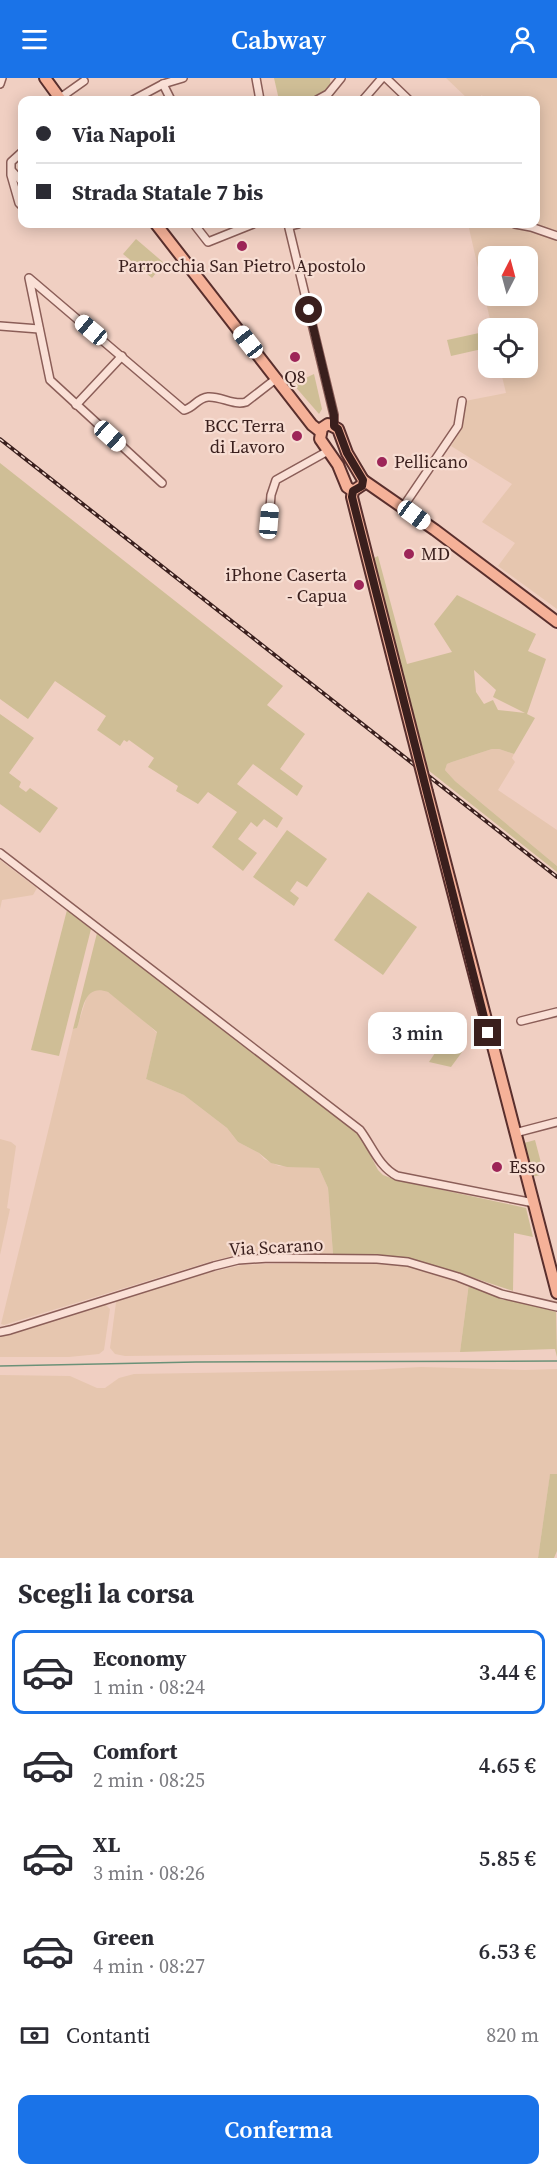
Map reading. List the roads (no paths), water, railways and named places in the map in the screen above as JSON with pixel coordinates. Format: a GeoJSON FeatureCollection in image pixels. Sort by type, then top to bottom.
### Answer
{"type":"FeatureCollection","features":[{"type":"Feature","properties":{"kind":"main road"},"geometry":{"type":"LineString","coordinates":[[45,78],[59,96]]}},
{"type":"Feature","properties":{"kind":"main road"},"geometry":{"type":"LineString","coordinates":[[159,228],[312,425],[321,432]]}},
{"type":"Feature","properties":{"kind":"main road"},"geometry":{"type":"LineString","coordinates":[[353,491],[347,487],[338,465],[320,439],[322,428],[328,424],[338,429],[347,453],[363,480],[403,507],[557,622]]}},
{"type":"Feature","properties":{"kind":"main road"},"geometry":{"type":"LineString","coordinates":[[353,491],[362,486],[363,480]]}},
{"type":"Feature","properties":{"kind":"main road"},"geometry":{"type":"LineString","coordinates":[[353,491],[352,497],[394,667],[557,1293]]}},
{"type":"Feature","properties":{"kind":"street"},"geometry":{"type":"LineString","coordinates":[[0,84],[2,78]]}},
{"type":"Feature","properties":{"kind":"street"},"geometry":{"type":"LineString","coordinates":[[140,96],[163,84],[183,78]]}},
{"type":"Feature","properties":{"kind":"street"},"geometry":{"type":"LineString","coordinates":[[256,78],[259,96]]}},
{"type":"Feature","properties":{"kind":"street"},"geometry":{"type":"LineString","coordinates":[[324,96],[341,78]]}},
{"type":"Feature","properties":{"kind":"street"},"geometry":{"type":"LineString","coordinates":[[367,96],[384,78],[404,96]]}},
{"type":"Feature","properties":{"kind":"street"},"geometry":{"type":"LineString","coordinates":[[65,96],[84,81]]}},
{"type":"Feature","properties":{"kind":"street"},"geometry":{"type":"LineString","coordinates":[[163,84],[169,96]]}},
{"type":"Feature","properties":{"kind":"street"},"geometry":{"type":"LineString","coordinates":[[18,156],[11,162],[13,172],[11,175],[18,198]]}},
{"type":"Feature","properties":{"kind":"street"},"geometry":{"type":"LineString","coordinates":[[13,172],[18,178]]}},
{"type":"Feature","properties":{"kind":"street"},"geometry":{"type":"LineString","coordinates":[[197,228],[208,242],[229,228]]}},
{"type":"Feature","properties":{"kind":"street"},"geometry":{"type":"LineString","coordinates":[[290,228],[334,415],[334,426]]}},
{"type":"Feature","properties":{"kind":"street"},"geometry":{"type":"LineString","coordinates":[[536,228],[557,236]]}},
{"type":"Feature","properties":{"kind":"street"},"geometry":{"type":"LineString","coordinates":[[162,483],[50,380],[29,278],[184,410],[189,409],[200,398],[210,397],[241,404],[277,378]]}},
{"type":"Feature","properties":{"kind":"street"},"geometry":{"type":"LineString","coordinates":[[0,326],[39,329]]}},
{"type":"Feature","properties":{"kind":"street"},"geometry":{"type":"LineString","coordinates":[[76,405],[122,356]]}},
{"type":"Feature","properties":{"kind":"street"},"geometry":{"type":"LineString","coordinates":[[403,507],[458,426],[462,401]]}},
{"type":"Feature","properties":{"kind":"street"},"geometry":{"type":"LineString","coordinates":[[269,521],[271,495],[276,480],[328,451]]}},
{"type":"Feature","properties":{"kind":"street"},"geometry":{"type":"LineString","coordinates":[[0,853],[360,1130],[389,1172],[397,1176],[534,1203]]}},
{"type":"Feature","properties":{"kind":"street"},"geometry":{"type":"LineString","coordinates":[[521,1021],[557,1012]]}},
{"type":"Feature","properties":{"kind":"street"},"geometry":{"type":"LineString","coordinates":[[515,1133],[557,1122]]}},
{"type":"Feature","properties":{"kind":"street","name":"Via Scarano"},"geometry":{"type":"LineString","coordinates":[[0,1332],[214,1266],[238,1260],[269,1258],[376,1259],[408,1262],[458,1277],[501,1294],[557,1307]]}},
{"type":"Feature","properties":{"kind":"waterway"},"geometry":{"type":"LineString","coordinates":[[0,1366],[196,1362],[557,1361]]}},
{"type":"Feature","properties":{"kind":"railway"},"geometry":{"type":"LineString","coordinates":[[0,439],[557,877]]}},
{"type":"Feature","properties":{"kind":"place","name":"Parrocchia San Pietro Apostolo"},"geometry":{"type":"Point","coordinates":[242,246]}},
{"type":"Feature","properties":{"kind":"place","name":"Q8"},"geometry":{"type":"Point","coordinates":[295,357]}},
{"type":"Feature","properties":{"kind":"place","name":"BCC Terra di Lavoro"},"geometry":{"type":"Point","coordinates":[297,436]}},
{"type":"Feature","properties":{"kind":"place","name":"Pellicano"},"geometry":{"type":"Point","coordinates":[382,462]}},
{"type":"Feature","properties":{"kind":"place","name":"MD"},"geometry":{"type":"Point","coordinates":[409,554]}},
{"type":"Feature","properties":{"kind":"place","name":"iPhone Caserta - Capua"},"geometry":{"type":"Point","coordinates":[359,585]}},
{"type":"Feature","properties":{"kind":"place","name":"Esso"},"geometry":{"type":"Point","coordinates":[497,1167]}}]}
